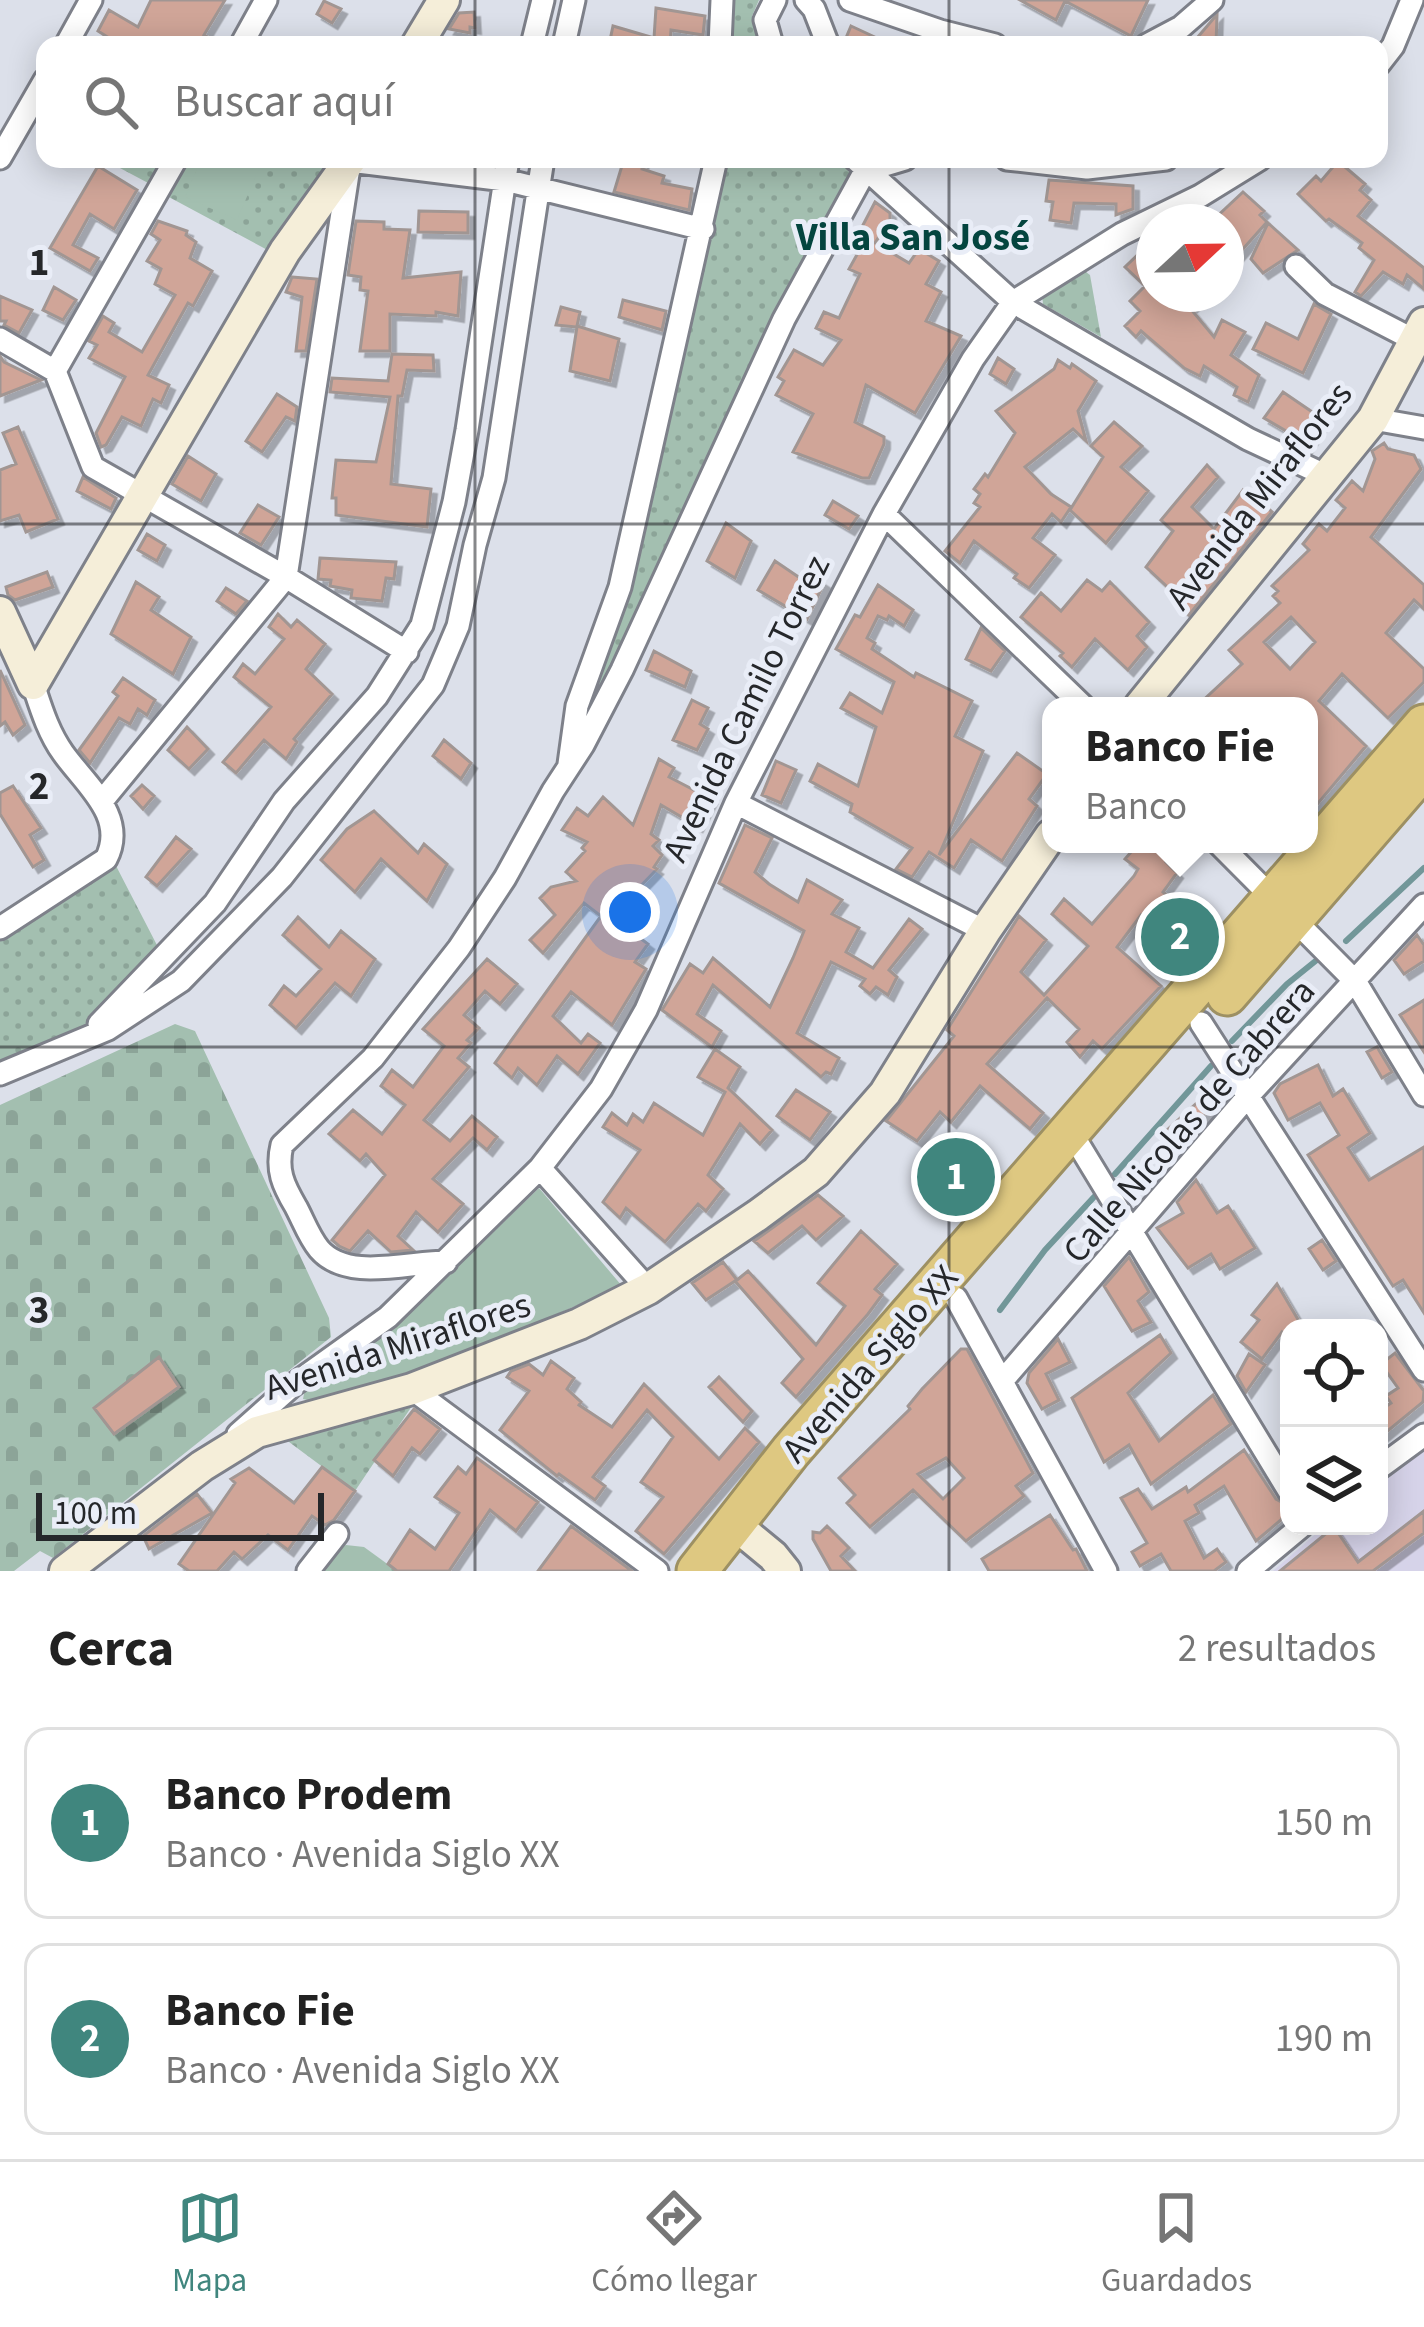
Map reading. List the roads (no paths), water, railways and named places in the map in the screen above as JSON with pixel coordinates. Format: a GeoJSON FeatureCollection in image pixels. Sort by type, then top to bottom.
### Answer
{"type":"FeatureCollection","features":[{"type":"Feature","properties":{"kind":"highway","name":"Avenida Siglo XX"},"geometry":{"type":"LineString","coordinates":[[698,1571],[743,1530],[956,1298],[1078,1144],[1201,1024],[1424,725]]}},
{"type":"Feature","properties":{"kind":"highway","name":"Avenida Siglo XX"},"geometry":{"type":"LineString","coordinates":[[727,1571],[743,1530],[791,1451],[1078,1144],[1284,910],[1424,768]]}},
{"type":"Feature","properties":{"kind":"street"},"geometry":{"type":"LineString","coordinates":[[70,36],[91,0]]}},
{"type":"Feature","properties":{"kind":"street"},"geometry":{"type":"LineString","coordinates":[[246,36],[266,0]]}},
{"type":"Feature","properties":{"kind":"street"},"geometry":{"type":"LineString","coordinates":[[422,36],[444,0]]}},
{"type":"Feature","properties":{"kind":"street"},"geometry":{"type":"LineString","coordinates":[[534,36],[543,0]]}},
{"type":"Feature","properties":{"kind":"street"},"geometry":{"type":"LineString","coordinates":[[566,36],[574,0]]}},
{"type":"Feature","properties":{"kind":"street"},"geometry":{"type":"LineString","coordinates":[[720,36],[722,0]]}},
{"type":"Feature","properties":{"kind":"street"},"geometry":{"type":"LineString","coordinates":[[769,36],[765,20],[775,0]]}},
{"type":"Feature","properties":{"kind":"street"},"geometry":{"type":"LineString","coordinates":[[806,0],[824,36]]}},
{"type":"Feature","properties":{"kind":"street"},"geometry":{"type":"LineString","coordinates":[[850,0],[960,36]]}},
{"type":"Feature","properties":{"kind":"street"},"geometry":{"type":"LineString","coordinates":[[1180,36],[1212,0]]}},
{"type":"Feature","properties":{"kind":"street"},"geometry":{"type":"LineString","coordinates":[[1388,46],[1412,0]]}},
{"type":"Feature","properties":{"kind":"street"},"geometry":{"type":"LineString","coordinates":[[0,158],[36,96]]}},
{"type":"Feature","properties":{"kind":"street"},"geometry":{"type":"LineString","coordinates":[[55,371],[171,168]]}},
{"type":"Feature","properties":{"kind":"street"},"geometry":{"type":"LineString","coordinates":[[33,684],[285,251],[344,168]]}},
{"type":"Feature","properties":{"kind":"street"},"geometry":{"type":"LineString","coordinates":[[102,801],[286,577],[349,168]]}},
{"type":"Feature","properties":{"kind":"street"},"geometry":{"type":"LineString","coordinates":[[476,168],[507,170],[537,190],[703,229]]}},
{"type":"Feature","properties":{"kind":"street"},"geometry":{"type":"LineString","coordinates":[[0,1074],[129,1018],[182,981],[282,877],[433,685],[458,626],[494,478],[541,168]]}},
{"type":"Feature","properties":{"kind":"street"},"geometry":{"type":"LineString","coordinates":[[569,764],[577,706],[620,586],[714,168]]}},
{"type":"Feature","properties":{"kind":"street"},"geometry":{"type":"LineString","coordinates":[[446,1262],[369,1269],[349,1268],[332,1260],[319,1249],[280,1177],[281,1145],[373,1058],[505,878],[622,670],[859,168]]}},
{"type":"Feature","properties":{"kind":"street"},"geometry":{"type":"LineString","coordinates":[[863,168],[1013,302],[1248,439],[1329,477]]}},
{"type":"Feature","properties":{"kind":"street","name":"Avenida Camilo Torrez"},"geometry":{"type":"LineString","coordinates":[[65,1571],[202,1466],[293,1385],[388,1317],[540,1168],[601,1089],[646,1010],[736,802],[884,514],[973,359],[1013,302],[1245,168]]}},
{"type":"Feature","properties":{"kind":"street"},"geometry":{"type":"LineString","coordinates":[[84,1038],[215,903],[284,801],[377,696],[422,625],[454,502],[507,170]]}},
{"type":"Feature","properties":{"kind":"street"},"geometry":{"type":"LineString","coordinates":[[1296,266],[1325,294],[1420,332]]}},
{"type":"Feature","properties":{"kind":"street","name":"Avenida Miraflores"},"geometry":{"type":"LineString","coordinates":[[1147,697],[1373,419],[1420,332]]}},
{"type":"Feature","properties":{"kind":"street"},"geometry":{"type":"LineString","coordinates":[[0,339],[55,371],[93,467],[407,652]]}},
{"type":"Feature","properties":{"kind":"street"},"geometry":{"type":"LineString","coordinates":[[1373,419],[1424,428]]}},
{"type":"Feature","properties":{"kind":"street"},"geometry":{"type":"LineString","coordinates":[[884,514],[1074,697]]}},
{"type":"Feature","properties":{"kind":"street"},"geometry":{"type":"LineString","coordinates":[[0,612],[45,722],[61,751],[102,801],[113,832],[106,859],[8,924],[0,898]]}},
{"type":"Feature","properties":{"kind":"street"},"geometry":{"type":"LineString","coordinates":[[736,802],[985,931]]}},
{"type":"Feature","properties":{"kind":"street","name":"Avenida Miraflores"},"geometry":{"type":"LineString","coordinates":[[202,1466],[257,1432],[412,1389],[580,1324],[648,1289],[816,1172],[886,1094],[985,931],[1042,848]]}},
{"type":"Feature","properties":{"kind":"street"},"geometry":{"type":"LineString","coordinates":[[1228,853],[1355,981],[1424,1096]]}},
{"type":"Feature","properties":{"kind":"street","name":"Calle Nicolas de Cabrera"},"geometry":{"type":"LineString","coordinates":[[1003,1380],[1249,1095],[1424,905]]}},
{"type":"Feature","properties":{"kind":"street"},"geometry":{"type":"LineString","coordinates":[[1201,1024],[1424,1370]]}},
{"type":"Feature","properties":{"kind":"street"},"geometry":{"type":"LineString","coordinates":[[1078,1144],[1280,1476]]}},
{"type":"Feature","properties":{"kind":"street"},"geometry":{"type":"LineString","coordinates":[[540,1168],[648,1289]]}},
{"type":"Feature","properties":{"kind":"street"},"geometry":{"type":"LineString","coordinates":[[956,1298],[1106,1571]]}},
{"type":"Feature","properties":{"kind":"street"},"geometry":{"type":"LineString","coordinates":[[412,1389],[657,1571]]}},
{"type":"Feature","properties":{"kind":"street"},"geometry":{"type":"LineString","coordinates":[[1388,1461],[1424,1435]]}},
{"type":"Feature","properties":{"kind":"street"},"geometry":{"type":"LineString","coordinates":[[743,1530],[785,1571]]}},
{"type":"Feature","properties":{"kind":"street"},"geometry":{"type":"LineString","coordinates":[[308,1571],[337,1534]]}},
{"type":"Feature","properties":{"kind":"street"},"geometry":{"type":"LineString","coordinates":[[1248,1571],[1291,1535]]}},
{"type":"Feature","properties":{"kind":"waterway"},"geometry":{"type":"LineString","coordinates":[[1346,941],[1424,868]]}},
{"type":"Feature","properties":{"kind":"waterway"},"geometry":{"type":"LineString","coordinates":[[1232,1041],[1318,959]]}},
{"type":"Feature","properties":{"kind":"waterway"},"geometry":{"type":"LineString","coordinates":[[1115,1174],[1211,1066]]}},
{"type":"Feature","properties":{"kind":"waterway"},"geometry":{"type":"LineString","coordinates":[[1000,1310],[1045,1250],[1094,1197]]}},
{"type":"Feature","properties":{"kind":"place","name":"Banco Fie"},"geometry":{"type":"Point","coordinates":[1180,937]}},
{"type":"Feature","properties":{"kind":"place","name":"Banco Prodem"},"geometry":{"type":"Point","coordinates":[956,1177]}},
{"type":"Feature","properties":{"kind":"district","name":"Villa San José"},"geometry":{"type":"Point","coordinates":[913,236]}}]}
